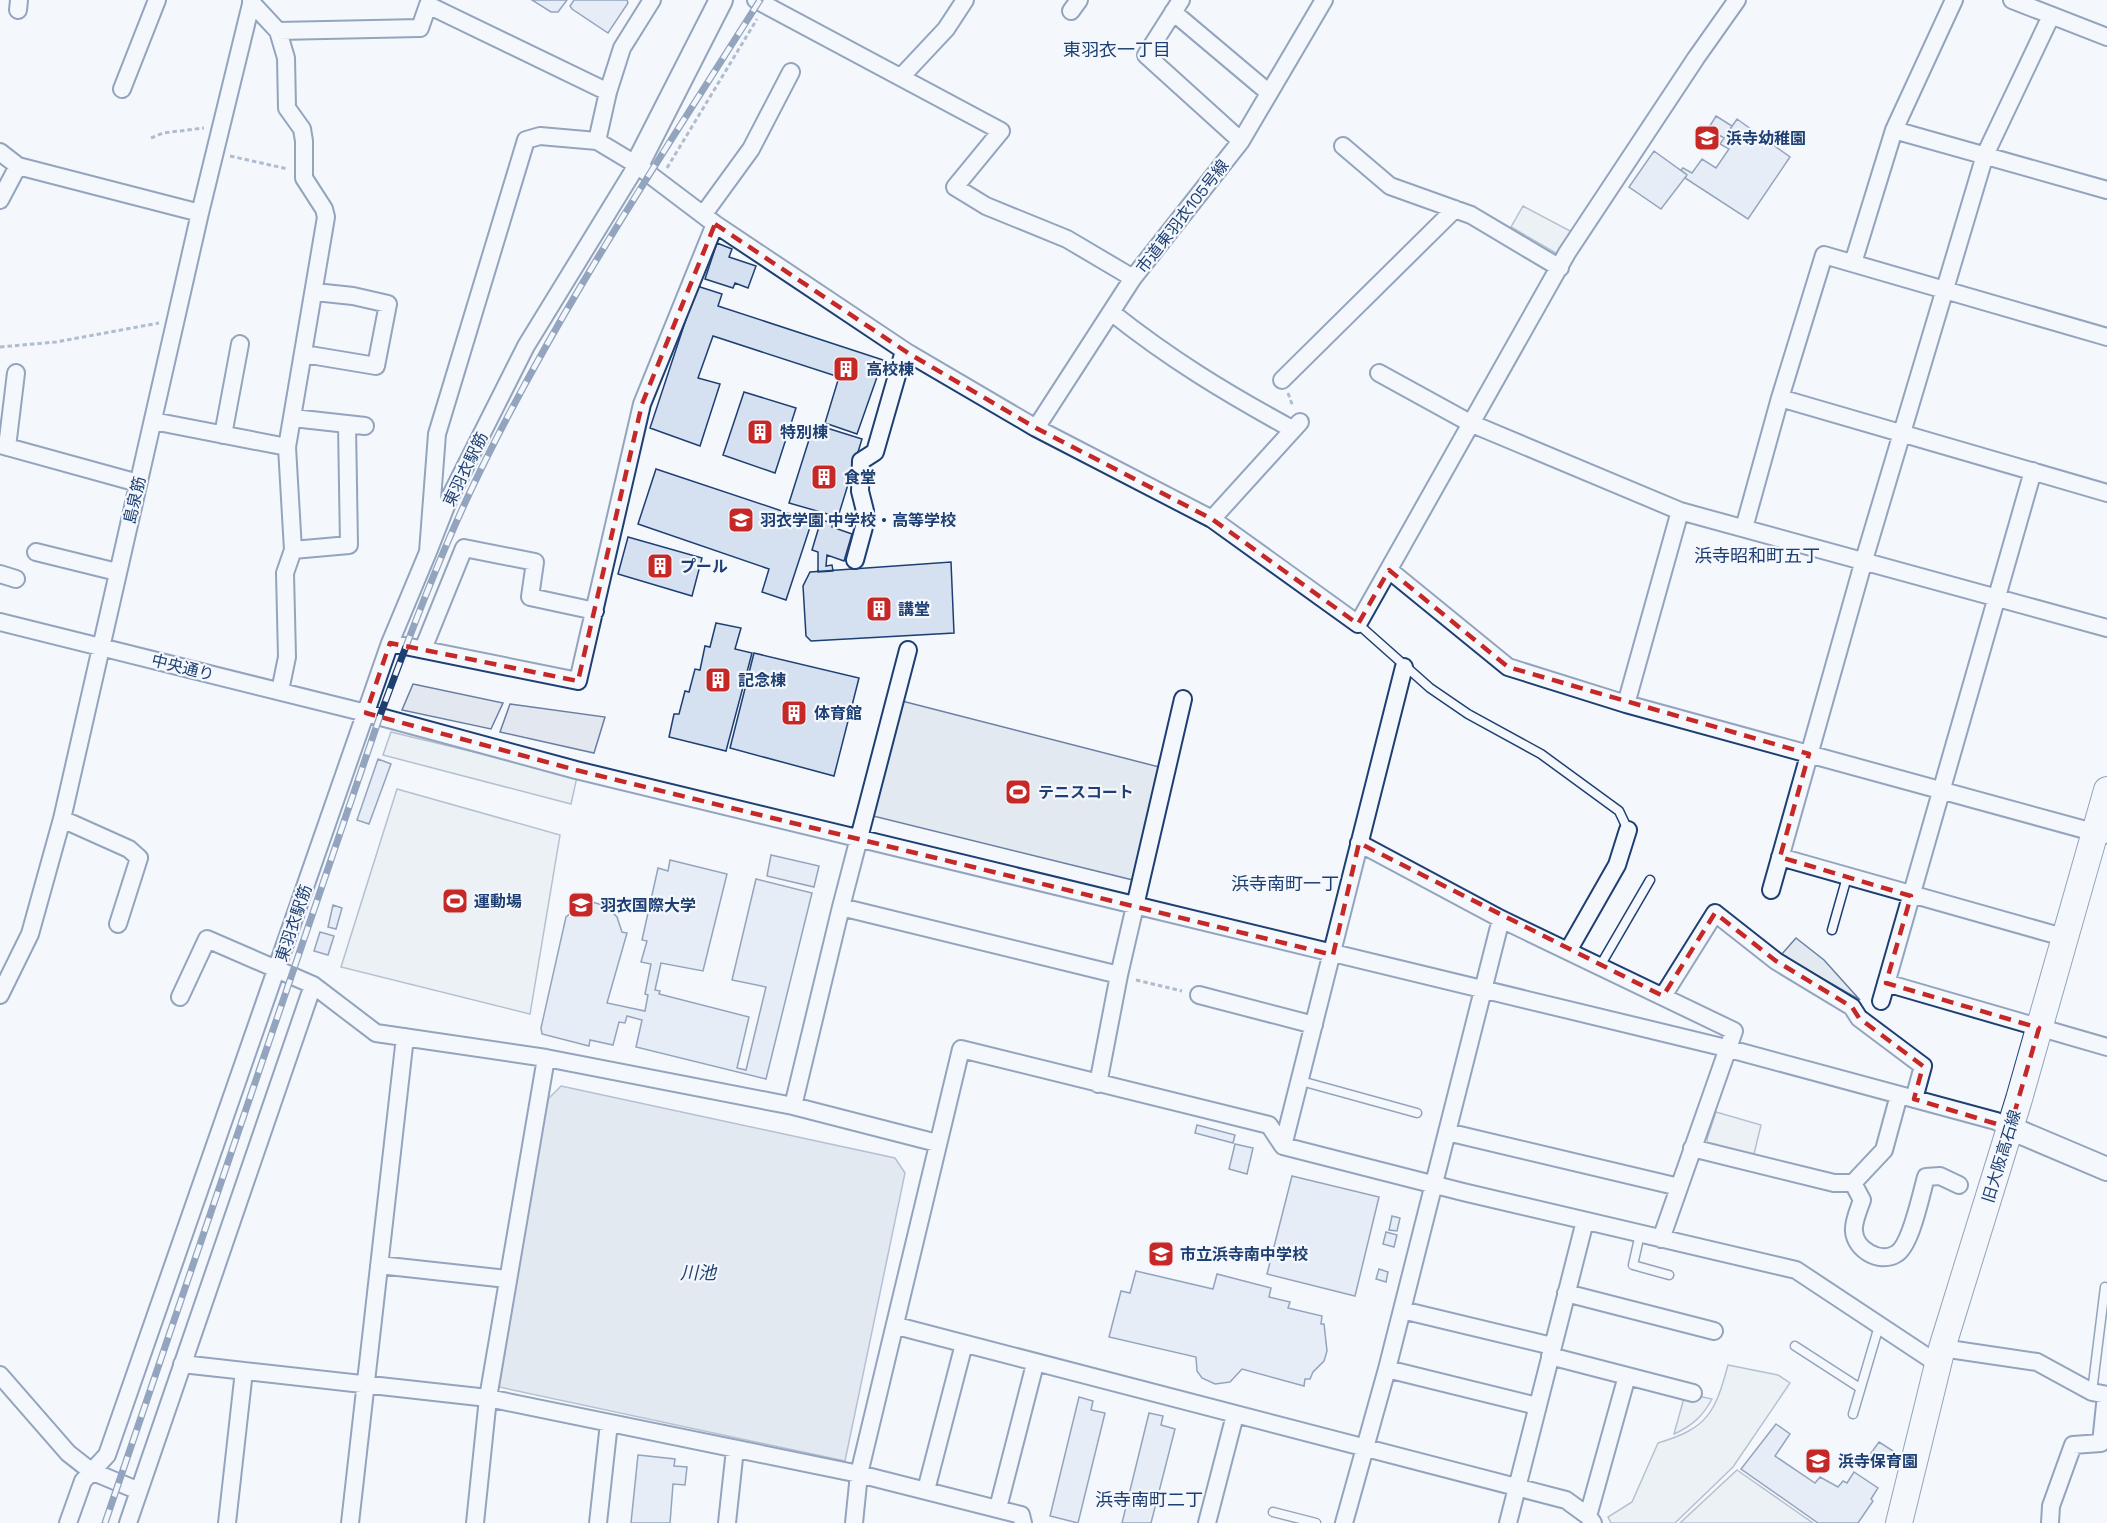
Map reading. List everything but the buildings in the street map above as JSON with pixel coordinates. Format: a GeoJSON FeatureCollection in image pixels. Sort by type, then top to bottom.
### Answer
{"type":"FeatureCollection","features":[{"type":"Feature","properties":{"kind":"main road","name":"旧大阪高石線"},"geometry":{"type":"LineString","coordinates":[[1899,1523],[1940,1356],[2010,1128],[2063,937],[2101,835],[2107,790]]}},
{"type":"Feature","properties":{"kind":"street"},"geometry":{"type":"LineString","coordinates":[[122,89],[157,0]]}},
{"type":"Feature","properties":{"kind":"street"},"geometry":{"type":"LineString","coordinates":[[597,141],[608,92],[622,48],[652,0]]}},
{"type":"Feature","properties":{"kind":"street","name":"東羽衣駅筋"},"geometry":{"type":"LineString","coordinates":[[68,1523],[83,1481],[107,1455],[390,643],[448,501],[526,346],[637,165],[720,0]]}},
{"type":"Feature","properties":{"kind":"street"},"geometry":{"type":"LineString","coordinates":[[901,77],[946,29],[965,0]]}},
{"type":"Feature","properties":{"kind":"street","name":"市道東羽衣105号線"},"geometry":{"type":"LineString","coordinates":[[1036,428],[1133,278],[1240,141],[1324,0]]}},
{"type":"Feature","properties":{"kind":"street"},"geometry":{"type":"LineString","coordinates":[[428,552],[437,434],[526,140],[540,136],[597,141],[637,165],[709,219],[904,351],[1036,428],[1212,519],[1358,624],[1567,253],[1737,0]]}},
{"type":"Feature","properties":{"kind":"street"},"geometry":{"type":"LineString","coordinates":[[1853,263],[1894,130],[1954,0]]}},
{"type":"Feature","properties":{"kind":"street"},"geometry":{"type":"LineString","coordinates":[[2012,0],[2107,37]]}},
{"type":"Feature","properties":{"kind":"street"},"geometry":{"type":"LineString","coordinates":[[251,1],[278,31],[286,58],[287,108],[302,129],[304,178],[324,209],[326,217],[288,447],[293,550],[285,573],[287,657],[280,691]]}},
{"type":"Feature","properties":{"kind":"street","name":"島泉筋"},"geometry":{"type":"LineString","coordinates":[[0,995],[30,934],[62,819],[175,320],[251,1]]}},
{"type":"Feature","properties":{"kind":"street"},"geometry":{"type":"LineString","coordinates":[[761,2],[1001,131],[955,187],[986,206],[1067,239],[1133,278]]}},
{"type":"Feature","properties":{"kind":"street"},"geometry":{"type":"LineString","coordinates":[[278,31],[420,28],[428,3],[608,92]]}},
{"type":"Feature","properties":{"kind":"street"},"geometry":{"type":"LineString","coordinates":[[1240,141],[1146,55],[1177,6],[1268,92]]}},
{"type":"Feature","properties":{"kind":"street"},"geometry":{"type":"LineString","coordinates":[[1771,890],[1864,560],[1985,155],[2051,16]]}},
{"type":"Feature","properties":{"kind":"street"},"geometry":{"type":"LineString","coordinates":[[390,643],[578,681],[642,404],[709,219],[751,149],[791,72]]}},
{"type":"Feature","properties":{"kind":"street"},"geometry":{"type":"LineString","coordinates":[[1894,130],[2107,190]]}},
{"type":"Feature","properties":{"kind":"street"},"geometry":{"type":"LineString","coordinates":[[1344,146],[1390,186],[1455,209],[1491,226],[1560,268]]}},
{"type":"Feature","properties":{"kind":"street"},"geometry":{"type":"LineString","coordinates":[[0,152],[18,166],[200,213]]}},
{"type":"Feature","properties":{"kind":"street"},"geometry":{"type":"LineString","coordinates":[[0,200],[18,166]]}},
{"type":"Feature","properties":{"kind":"street"},"geometry":{"type":"LineString","coordinates":[[1282,380],[1455,209]]}},
{"type":"Feature","properties":{"kind":"street"},"geometry":{"type":"LineString","coordinates":[[1744,528],[1780,398],[1824,255],[2107,337]]}},
{"type":"Feature","properties":{"kind":"street"},"geometry":{"type":"LineString","coordinates":[[304,354],[376,366],[388,304],[353,296],[315,292]]}},
{"type":"Feature","properties":{"kind":"street"},"geometry":{"type":"LineString","coordinates":[[1111,312],[1171,358],[1220,389],[1296,426],[1212,519]]}},
{"type":"Feature","properties":{"kind":"street"},"geometry":{"type":"LineString","coordinates":[[223,435],[240,344]]}},
{"type":"Feature","properties":{"kind":"street"},"geometry":{"type":"LineString","coordinates":[[855,561],[864,526],[865,511],[860,490],[861,461],[875,452],[904,351]]}},
{"type":"Feature","properties":{"kind":"street"},"geometry":{"type":"LineString","coordinates":[[16,373],[3,446],[138,483]]}},
{"type":"Feature","properties":{"kind":"street"},"geometry":{"type":"LineString","coordinates":[[1379,373],[1470,423],[1680,510],[2107,628]]}},
{"type":"Feature","properties":{"kind":"street"},"geometry":{"type":"LineString","coordinates":[[1780,398],[2107,493]]}},
{"type":"Feature","properties":{"kind":"street"},"geometry":{"type":"LineString","coordinates":[[293,418],[365,426]]}},
{"type":"Feature","properties":{"kind":"street"},"geometry":{"type":"LineString","coordinates":[[153,421],[288,447]]}},
{"type":"Feature","properties":{"kind":"street"},"geometry":{"type":"LineString","coordinates":[[293,550],[349,545],[347,425]]}},
{"type":"Feature","properties":{"kind":"street"},"geometry":{"type":"LineString","coordinates":[[1881,1001],[2033,471]]}},
{"type":"Feature","properties":{"kind":"street"},"geometry":{"type":"LineString","coordinates":[[1626,704],[1680,510]]}},
{"type":"Feature","properties":{"kind":"street"},"geometry":{"type":"LineString","coordinates":[[423,649],[464,548],[535,562],[530,597],[595,611]]}},
{"type":"Feature","properties":{"kind":"street"},"geometry":{"type":"LineString","coordinates":[[36,552],[117,572]]}},
{"type":"Feature","properties":{"kind":"street"},"geometry":{"type":"LineString","coordinates":[[1389,570],[1508,667],[1626,704],[1942,789],[2101,835]]}},
{"type":"Feature","properties":{"kind":"street"},"geometry":{"type":"LineString","coordinates":[[0,574],[16,579]]}},
{"type":"Feature","properties":{"kind":"street","name":"中央通り"},"geometry":{"type":"LineString","coordinates":[[0,622],[100,645],[366,713],[576,770],[859,837],[1333,955],[1726,1048],[1996,1121],[2010,1128]]}},
{"type":"Feature","properties":{"kind":"street"},"geometry":{"type":"LineString","coordinates":[[794,1106],[841,907],[908,650]]}},
{"type":"Feature","properties":{"kind":"street"},"geometry":{"type":"LineString","coordinates":[[1283,1146],[1404,667]]}},
{"type":"Feature","properties":{"kind":"street"},"geometry":{"type":"LineString","coordinates":[[1098,1084],[1119,975],[1183,699]]}},
{"type":"Feature","properties":{"kind":"street"},"geometry":{"type":"LineString","coordinates":[[62,819],[129,849],[139,858],[118,924]]}},
{"type":"Feature","properties":{"kind":"street"},"geometry":{"type":"LineString","coordinates":[[1568,951],[1617,866],[1628,830]]}},
{"type":"Feature","properties":{"kind":"street"},"geometry":{"type":"LineString","coordinates":[[1359,843],[1501,919],[1734,1031],[1726,1048],[1661,1239]]}},
{"type":"Feature","properties":{"kind":"street"},"geometry":{"type":"LineString","coordinates":[[1780,857],[1911,896],[2063,937]]}},
{"type":"Feature","properties":{"kind":"street"},"geometry":{"type":"LineString","coordinates":[[841,907],[1119,975]]}},
{"type":"Feature","properties":{"kind":"street"},"geometry":{"type":"LineString","coordinates":[[1663,996],[1715,913],[1776,961],[1852,1007],[1859,1018],[1923,1066],[1906,1097],[1884,1150],[1853,1183],[1834,1184],[1692,1148]]}},
{"type":"Feature","properties":{"kind":"street"},"geometry":{"type":"LineString","coordinates":[[1344,1523],[1387,1369],[1501,919]]}},
{"type":"Feature","properties":{"kind":"street"},"geometry":{"type":"LineString","coordinates":[[180,997],[207,939],[313,985],[376,1033],[546,1058],[794,1106],[937,1143]]}},
{"type":"Feature","properties":{"kind":"street"},"geometry":{"type":"LineString","coordinates":[[1887,983],[2107,1047]]}},
{"type":"Feature","properties":{"kind":"street"},"geometry":{"type":"LineString","coordinates":[[128,1523],[313,985]]}},
{"type":"Feature","properties":{"kind":"street"},"geometry":{"type":"LineString","coordinates":[[1199,994],[1314,1025]]}},
{"type":"Feature","properties":{"kind":"street"},"geometry":{"type":"LineString","coordinates":[[350,1523],[405,1037]]}},
{"type":"Feature","properties":{"kind":"street"},"geometry":{"type":"LineString","coordinates":[[854,1523],[859,1474],[897,1326],[937,1143],[961,1049],[1269,1125],[1283,1146],[1585,1221],[1796,1270],[1879,1326],[1940,1356],[2037,1362],[2102,1394],[2104,1442],[2073,1445],[2051,1506],[2050,1523]]}},
{"type":"Feature","properties":{"kind":"street"},"geometry":{"type":"LineString","coordinates":[[475,1523],[488,1398],[546,1058]]}},
{"type":"Feature","properties":{"kind":"street"},"geometry":{"type":"LineString","coordinates":[[2010,1128],[2107,1169]]}},
{"type":"Feature","properties":{"kind":"street"},"geometry":{"type":"LineString","coordinates":[[1447,1131],[1679,1187]]}},
{"type":"Feature","properties":{"kind":"street"},"geometry":{"type":"LineString","coordinates":[[1853,1183],[1862,1200],[1853,1229],[1856,1243],[1869,1253],[1882,1258],[1896,1254],[1906,1243],[1926,1177],[1940,1176],[1959,1185]]}},
{"type":"Feature","properties":{"kind":"street"},"geometry":{"type":"LineString","coordinates":[[1508,1523],[1585,1221]]}},
{"type":"Feature","properties":{"kind":"street"},"geometry":{"type":"LineString","coordinates":[[379,1265],[507,1279]]}},
{"type":"Feature","properties":{"kind":"street"},"geometry":{"type":"LineString","coordinates":[[1566,1293],[1714,1331]]}},
{"type":"Feature","properties":{"kind":"street"},"geometry":{"type":"LineString","coordinates":[[1402,1310],[1551,1351],[1627,1376],[1694,1393]]}},
{"type":"Feature","properties":{"kind":"street"},"geometry":{"type":"LineString","coordinates":[[897,1326],[1035,1364],[1566,1500],[1590,1519],[1627,1376]]}},
{"type":"Feature","properties":{"kind":"street"},"geometry":{"type":"LineString","coordinates":[[926,1490],[964,1344]]}},
{"type":"Feature","properties":{"kind":"street"},"geometry":{"type":"LineString","coordinates":[[182,1364],[488,1398],[859,1474],[998,1508],[1021,1515],[1023,1523]]}},
{"type":"Feature","properties":{"kind":"street"},"geometry":{"type":"LineString","coordinates":[[998,1508],[1035,1364]]}},
{"type":"Feature","properties":{"kind":"street"},"geometry":{"type":"LineString","coordinates":[[1387,1369],[1537,1406]]}},
{"type":"Feature","properties":{"kind":"street"},"geometry":{"type":"LineString","coordinates":[[227,1523],[244,1371]]}},
{"type":"Feature","properties":{"kind":"street"},"geometry":{"type":"LineString","coordinates":[[0,1375],[68,1453],[91,1470],[139,1491]]}},
{"type":"Feature","properties":{"kind":"street"},"geometry":{"type":"LineString","coordinates":[[1208,1523],[1235,1415]]}},
{"type":"Feature","properties":{"kind":"street"},"geometry":{"type":"LineString","coordinates":[[598,1523],[609,1423]]}},
{"type":"Feature","properties":{"kind":"street"},"geometry":{"type":"LineString","coordinates":[[727,1523],[735,1449]]}},
{"type":"Feature","properties":{"kind":"lane"},"geometry":{"type":"LineString","coordinates":[[1358,624],[1404,667],[1468,714],[1541,754],[1602,798],[1619,811],[1628,830]]}},
{"type":"Feature","properties":{"kind":"lane"},"geometry":{"type":"LineString","coordinates":[[1832,930],[1847,877]]}},
{"type":"Feature","properties":{"kind":"lane"},"geometry":{"type":"LineString","coordinates":[[1600,966],[1650,880]]}},
{"type":"Feature","properties":{"kind":"lane"},"geometry":{"type":"LineString","coordinates":[[1301,1081],[1417,1113]]}},
{"type":"Feature","properties":{"kind":"lane"},"geometry":{"type":"LineString","coordinates":[[1640,1234],[1633,1266],[1669,1275]]}},
{"type":"Feature","properties":{"kind":"lane"},"geometry":{"type":"LineString","coordinates":[[2102,1394],[2105,1287],[2107,1288]]}},
{"type":"Feature","properties":{"kind":"lane"},"geometry":{"type":"LineString","coordinates":[[1852,1414],[1879,1326]]}},
{"type":"Feature","properties":{"kind":"lane"},"geometry":{"type":"LineString","coordinates":[[1795,1346],[1860,1388]]}},
{"type":"Feature","properties":{"kind":"lane"},"geometry":{"type":"LineString","coordinates":[[1273,1512],[1316,1523]]}},
{"type":"Feature","properties":{"kind":"path"},"geometry":{"type":"LineString","coordinates":[[658,182],[761,2]]}},
{"type":"Feature","properties":{"kind":"path"},"geometry":{"type":"LineString","coordinates":[[151,138],[163,133],[221,126]]}},
{"type":"Feature","properties":{"kind":"path"},"geometry":{"type":"LineString","coordinates":[[214,152],[304,173]]}},
{"type":"Feature","properties":{"kind":"path"},"geometry":{"type":"LineString","coordinates":[[0,347],[56,342],[175,320]]}},
{"type":"Feature","properties":{"kind":"path"},"geometry":{"type":"LineString","coordinates":[[1282,380],[1296,426]]}},
{"type":"Feature","properties":{"kind":"path"},"geometry":{"type":"LineString","coordinates":[[1119,975],[1199,994]]}},
{"type":"Feature","properties":{"kind":"highlighted area"},"geometry":{"type":"Polygon","coordinates":[[[715,224],[908,353],[1036,428],[1212,519],[1358,624],[1389,570],[1508,667],[1809,754],[1780,857],[1911,896],[1886,983],[2039,1028],[2010,1128],[1914,1099],[1923,1066],[1859,1018],[1852,1007],[1776,961],[1715,913],[1663,996],[1359,843],[1333,955],[576,770],[366,713],[390,643],[578,681],[642,404],[715,224]]]}},
{"type":"Feature","properties":{"kind":"shaded area"},"geometry":{"type":"Polygon","coordinates":[[[1523,206],[1574,233],[1561,256],[1511,227],[1523,206]]]}},
{"type":"Feature","properties":{"kind":"shaded area"},"geometry":{"type":"Polygon","coordinates":[[[413,684],[503,703],[491,729],[402,710],[413,684]]]}},
{"type":"Feature","properties":{"kind":"shaded area","name":"テニスコート"},"geometry":{"type":"Polygon","coordinates":[[[898,700],[1167,769],[1141,882],[869,815],[898,700]]]}},
{"type":"Feature","properties":{"kind":"shaded area"},"geometry":{"type":"Polygon","coordinates":[[[510,704],[605,717],[594,753],[500,732],[510,704]]]}},
{"type":"Feature","properties":{"kind":"shaded area"},"geometry":{"type":"Polygon","coordinates":[[[391,732],[577,777],[571,804],[383,755],[391,732]]]}},
{"type":"Feature","properties":{"kind":"shaded area","name":"運動場"},"geometry":{"type":"Polygon","coordinates":[[[397,789],[560,835],[530,1014],[341,967],[397,789]]]}},
{"type":"Feature","properties":{"kind":"shaded area"},"geometry":{"type":"Polygon","coordinates":[[[1796,938],[1824,960],[1860,1000],[1781,955],[1796,938]]]}},
{"type":"Feature","properties":{"kind":"shaded area"},"geometry":{"type":"Polygon","coordinates":[[[1716,1112],[1761,1125],[1753,1158],[1708,1145],[1707,1139],[1716,1112]]]}},
{"type":"Feature","properties":{"kind":"shaded area"},"geometry":{"type":"Polygon","coordinates":[[[1728,1365],[1778,1375],[1790,1383],[1733,1467],[1675,1523],[1611,1523],[1608,1517],[1632,1502],[1658,1443],[1688,1431],[1707,1416],[1719,1395],[1728,1365]]]}},
{"type":"Feature","properties":{"kind":"shaded area"},"geometry":{"type":"Polygon","coordinates":[[[1698,1396],[1712,1399],[1696,1420],[1674,1434],[1684,1398],[1696,1401],[1698,1396]]]}},
{"type":"Feature","properties":{"kind":"shaded area"},"geometry":{"type":"Polygon","coordinates":[[[1737,1470],[1813,1523],[1680,1523],[1737,1470]]]}},
{"type":"Feature","properties":{"kind":"water","name":"川池"},"geometry":{"type":"Polygon","coordinates":[[[561,1086],[895,1158],[905,1173],[845,1461],[499,1387],[546,1101],[561,1086]]]}},
{"type":"Feature","properties":{"kind":"railway"},"geometry":{"type":"LineString","coordinates":[[105,1523],[381,713],[447,545],[503,426],[571,302],[760,0]]}},
{"type":"Feature","properties":{"kind":"place","name":"浜寺幼稚園"},"geometry":{"type":"Point","coordinates":[1707,138]}},
{"type":"Feature","properties":{"kind":"place","name":"高校棟"},"geometry":{"type":"Point","coordinates":[846,369]}},
{"type":"Feature","properties":{"kind":"place","name":"特別棟"},"geometry":{"type":"Point","coordinates":[760,432]}},
{"type":"Feature","properties":{"kind":"place","name":"食堂"},"geometry":{"type":"Point","coordinates":[824,477]}},
{"type":"Feature","properties":{"kind":"place","name":"羽衣学園 中学校・高等学校"},"geometry":{"type":"Point","coordinates":[741,520]}},
{"type":"Feature","properties":{"kind":"place","name":"プール"},"geometry":{"type":"Point","coordinates":[660,566]}},
{"type":"Feature","properties":{"kind":"place","name":"講堂"},"geometry":{"type":"Point","coordinates":[879,609]}},
{"type":"Feature","properties":{"kind":"place","name":"記念棟"},"geometry":{"type":"Point","coordinates":[718,680]}},
{"type":"Feature","properties":{"kind":"place","name":"体育館"},"geometry":{"type":"Point","coordinates":[794,713]}},
{"type":"Feature","properties":{"kind":"place","name":"テニスコート"},"geometry":{"type":"Point","coordinates":[1018,792]}},
{"type":"Feature","properties":{"kind":"place","name":"運動場"},"geometry":{"type":"Point","coordinates":[455,901]}},
{"type":"Feature","properties":{"kind":"place","name":"羽衣国際大学"},"geometry":{"type":"Point","coordinates":[581,905]}},
{"type":"Feature","properties":{"kind":"place","name":"市立浜寺南中学校"},"geometry":{"type":"Point","coordinates":[1161,1254]}},
{"type":"Feature","properties":{"kind":"place","name":"浜寺保育園"},"geometry":{"type":"Point","coordinates":[1818,1461]}},
{"type":"Feature","properties":{"kind":"district","name":"東羽衣一丁目"},"geometry":{"type":"Point","coordinates":[1117,50]}},
{"type":"Feature","properties":{"kind":"district","name":"浜寺昭和町五丁"},"geometry":{"type":"Point","coordinates":[1757,556]}},
{"type":"Feature","properties":{"kind":"district","name":"浜寺南町一丁"},"geometry":{"type":"Point","coordinates":[1285,884]}},
{"type":"Feature","properties":{"kind":"district","name":"浜寺南町二丁"},"geometry":{"type":"Point","coordinates":[1149,1500]}}]}
